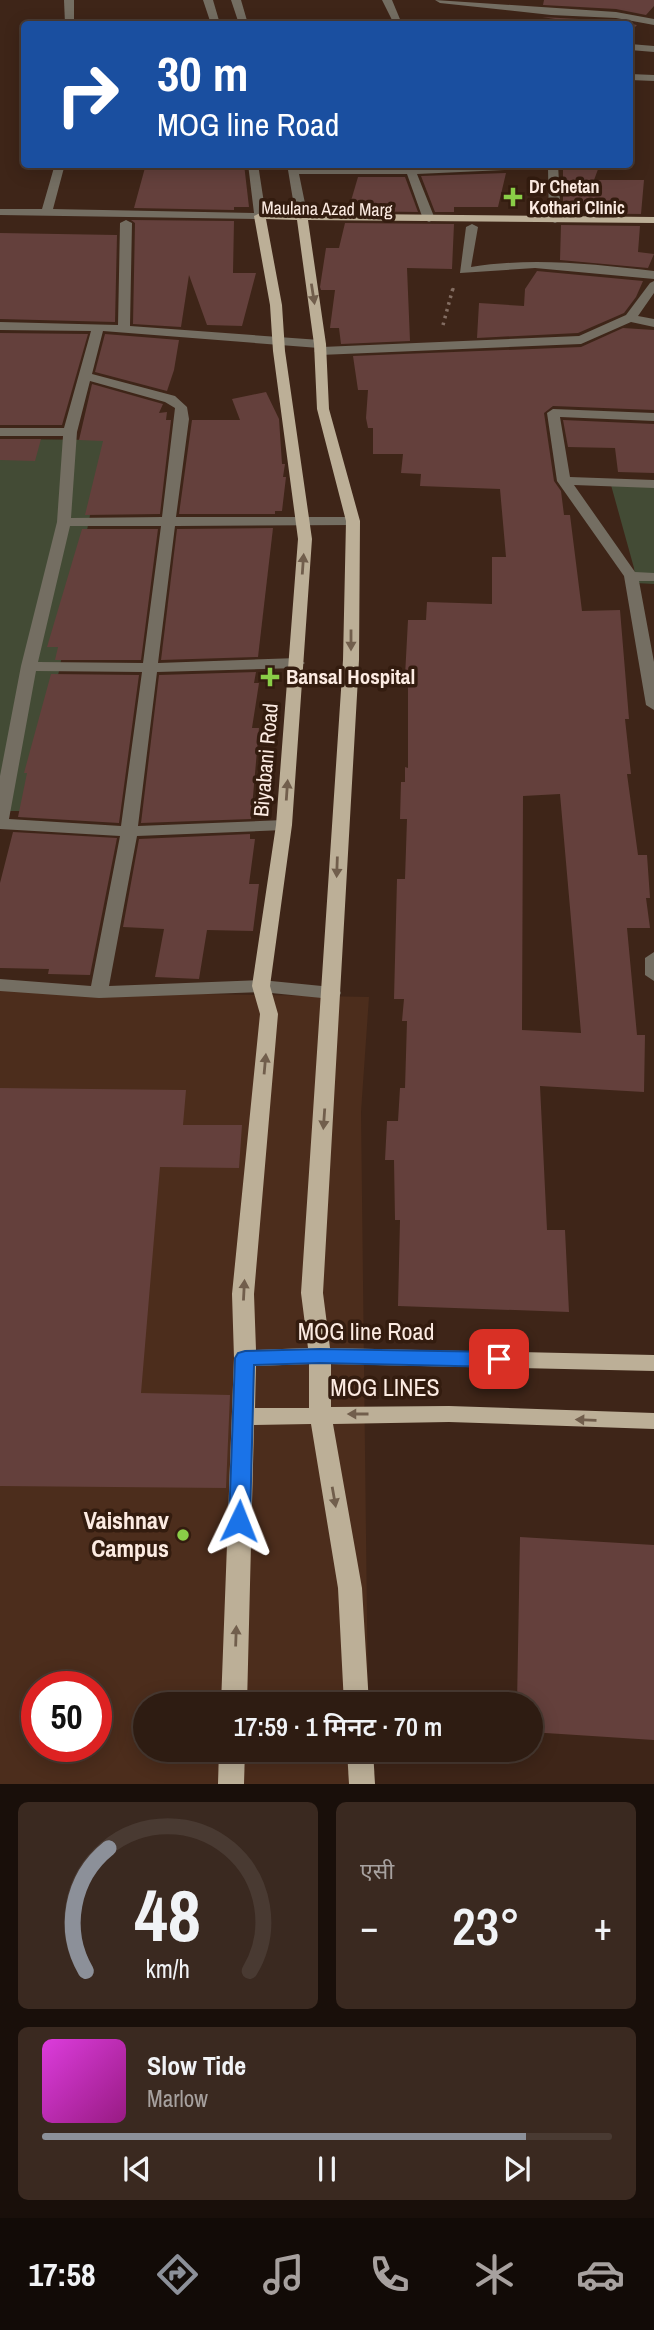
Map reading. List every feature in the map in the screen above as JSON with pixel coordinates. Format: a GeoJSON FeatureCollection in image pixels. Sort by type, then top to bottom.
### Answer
{"type":"FeatureCollection","features":[{"type":"Feature","properties":{"kind":"main road","name":"Maulana Azad Marg"},"geometry":{"type":"LineString","coordinates":[[302,222],[429,219],[654,220]]}},
{"type":"Feature","properties":{"kind":"main road","name":"Maulana Azad Marg"},"geometry":{"type":"LineString","coordinates":[[260,221],[654,230]]}},
{"type":"Feature","properties":{"kind":"main road","name":"Biyabani Road"},"geometry":{"type":"LineString","coordinates":[[234,1692],[245,1358],[243,1294],[269,1014],[261,986],[284,825],[305,539],[278,341],[276,305],[260,221]]}},
{"type":"Feature","properties":{"kind":"main road"},"geometry":{"type":"LineString","coordinates":[[302,222],[320,348],[324,409],[352,521],[351,660],[312,1293],[320,1356],[320,1414],[350,1588],[356,1692]]}},
{"type":"Feature","properties":{"kind":"main road","name":"MOG line Road"},"geometry":{"type":"LineString","coordinates":[[245,1358],[320,1356],[654,1363]]}},
{"type":"Feature","properties":{"kind":"main road","name":"MOG LINES"},"geometry":{"type":"LineString","coordinates":[[242,1417],[449,1414],[654,1421]]}},
{"type":"Feature","properties":{"kind":"main road"},"geometry":{"type":"LineString","coordinates":[[231,1784],[232,1762]]}},
{"type":"Feature","properties":{"kind":"main road"},"geometry":{"type":"LineString","coordinates":[[361,1762],[362,1784]]}},
{"type":"Feature","properties":{"kind":"street"},"geometry":{"type":"LineString","coordinates":[[69,0],[70,21]]}},
{"type":"Feature","properties":{"kind":"street"},"geometry":{"type":"LineString","coordinates":[[208,0],[215,21]]}},
{"type":"Feature","properties":{"kind":"street"},"geometry":{"type":"LineString","coordinates":[[236,0],[243,21]]}},
{"type":"Feature","properties":{"kind":"street"},"geometry":{"type":"LineString","coordinates":[[387,0],[397,21]]}},
{"type":"Feature","properties":{"kind":"street"},"geometry":{"type":"LineString","coordinates":[[440,0],[551,12],[616,15],[654,22]]}},
{"type":"Feature","properties":{"kind":"street"},"geometry":{"type":"LineString","coordinates":[[543,21],[551,12]]}},
{"type":"Feature","properties":{"kind":"street"},"geometry":{"type":"LineString","coordinates":[[633,47],[654,49]]}},
{"type":"Feature","properties":{"kind":"street"},"geometry":{"type":"LineString","coordinates":[[633,77],[654,78]]}},
{"type":"Feature","properties":{"kind":"street"},"geometry":{"type":"LineString","coordinates":[[47,213],[59,168]]}},
{"type":"Feature","properties":{"kind":"street","name":"Biyabani Road"},"geometry":{"type":"LineString","coordinates":[[253,168],[260,221]]}},
{"type":"Feature","properties":{"kind":"street"},"geometry":{"type":"LineString","coordinates":[[293,168],[302,222]]}},
{"type":"Feature","properties":{"kind":"street"},"geometry":{"type":"LineString","coordinates":[[376,168],[411,171],[482,168]]}},
{"type":"Feature","properties":{"kind":"street"},"geometry":{"type":"LineString","coordinates":[[553,168],[555,220]]}},
{"type":"Feature","properties":{"kind":"street"},"geometry":{"type":"LineString","coordinates":[[411,171],[429,219]]}},
{"type":"Feature","properties":{"kind":"street","name":"Maulana Azad Marg"},"geometry":{"type":"LineString","coordinates":[[0,212],[260,221]]}},
{"type":"Feature","properties":{"kind":"street","name":"Maulana Azad Marg"},"geometry":{"type":"LineString","coordinates":[[0,222],[260,221]]}},
{"type":"Feature","properties":{"kind":"street"},"geometry":{"type":"LineString","coordinates":[[124,329],[126,223]]}},
{"type":"Feature","properties":{"kind":"street"},"geometry":{"type":"LineString","coordinates":[[472,227],[464,271],[504,264],[547,264],[654,275]]}},
{"type":"Feature","properties":{"kind":"street"},"geometry":{"type":"LineString","coordinates":[[0,327],[98,327],[278,341],[320,348],[437,347],[581,340],[630,318],[654,285]]}},
{"type":"Feature","properties":{"kind":"street"},"geometry":{"type":"LineString","coordinates":[[630,318],[654,323]]}},
{"type":"Feature","properties":{"kind":"street"},"geometry":{"type":"LineString","coordinates":[[98,327],[70,432],[64,522],[29,666],[0,822],[129,831],[284,825]]}},
{"type":"Feature","properties":{"kind":"street"},"geometry":{"type":"LineString","coordinates":[[86,376],[170,399],[181,407],[182,419],[129,831],[99,992]]}},
{"type":"Feature","properties":{"kind":"street"},"geometry":{"type":"LineString","coordinates":[[654,417],[553,413],[564,481],[631,576],[652,679],[654,705]]}},
{"type":"Feature","properties":{"kind":"street"},"geometry":{"type":"LineString","coordinates":[[0,432],[70,432]]}},
{"type":"Feature","properties":{"kind":"street"},"geometry":{"type":"LineString","coordinates":[[564,481],[654,484]]}},
{"type":"Feature","properties":{"kind":"street"},"geometry":{"type":"LineString","coordinates":[[64,522],[352,521]]}},
{"type":"Feature","properties":{"kind":"street"},"geometry":{"type":"LineString","coordinates":[[631,576],[654,577]]}},
{"type":"Feature","properties":{"kind":"street"},"geometry":{"type":"LineString","coordinates":[[29,666],[150,668],[296,663]]}},
{"type":"Feature","properties":{"kind":"street"},"geometry":{"type":"LineString","coordinates":[[654,958],[654,975]]}},
{"type":"Feature","properties":{"kind":"street"},"geometry":{"type":"LineString","coordinates":[[0,985],[99,992],[261,986],[332,993]]}},
{"type":"Feature","properties":{"kind":"path"},"geometry":{"type":"LineString","coordinates":[[437,347],[454,285],[464,271]]}},
{"type":"Feature","properties":{"kind":"shaded area","name":"Vaishnav Campus"},"geometry":{"type":"Polygon","coordinates":[[[0,985],[99,992],[369,997],[361,1112],[368,1692],[133,1692],[133,1762],[369,1762],[369,1784],[0,1784],[0,985]]]}},
{"type":"Feature","properties":{"kind":"green space"},"geometry":{"type":"Polygon","coordinates":[[[0,439],[105,440],[31,811],[0,811],[0,439]]]}},
{"type":"Feature","properties":{"kind":"green space"},"geometry":{"type":"Polygon","coordinates":[[[611,485],[654,485],[654,584],[636,583],[611,485]]]}},
{"type":"Feature","properties":{"kind":"building"},"geometry":{"type":"Polygon","coordinates":[[[544,0],[654,0],[654,6],[646,15],[616,9],[543,5],[544,0]]]}},
{"type":"Feature","properties":{"kind":"building"},"geometry":{"type":"Polygon","coordinates":[[[542,17],[616,21],[568,21],[542,17]]]}},
{"type":"Feature","properties":{"kind":"building"},"geometry":{"type":"Polygon","coordinates":[[[145,168],[244,168],[249,207],[234,207],[234,210],[134,208],[145,168]]]}},
{"type":"Feature","properties":{"kind":"building"},"geometry":{"type":"Polygon","coordinates":[[[563,168],[598,168],[594,180],[644,180],[641,214],[563,213],[563,168]]]}},
{"type":"Feature","properties":{"kind":"building"},"geometry":{"type":"Polygon","coordinates":[[[506,173],[498,207],[454,207],[454,212],[435,212],[421,176],[506,173]]]}},
{"type":"Feature","properties":{"kind":"building"},"geometry":{"type":"Polygon","coordinates":[[[358,177],[405,177],[418,212],[348,211],[358,177]]]}},
{"type":"Feature","properties":{"kind":"building"},"geometry":{"type":"Polygon","coordinates":[[[131,220],[234,221],[233,273],[256,273],[242,326],[207,325],[189,275],[181,327],[133,324],[135,223],[131,220]]]}},
{"type":"Feature","properties":{"kind":"building"},"geometry":{"type":"Polygon","coordinates":[[[345,223],[454,224],[452,269],[407,268],[410,341],[341,344],[339,328],[330,328],[335,290],[321,290],[320,287],[326,248],[339,248],[345,223]]]}},
{"type":"Feature","properties":{"kind":"building"},"geometry":{"type":"Polygon","coordinates":[[[561,225],[640,226],[638,252],[654,254],[648,268],[560,260],[561,225]]]}},
{"type":"Feature","properties":{"kind":"building"},"geometry":{"type":"Polygon","coordinates":[[[0,233],[117,235],[115,322],[0,319],[0,233]]]}},
{"type":"Feature","properties":{"kind":"building"},"geometry":{"type":"Polygon","coordinates":[[[537,271],[643,281],[636,297],[624,313],[578,333],[477,338],[479,303],[524,306],[525,289],[537,271]]]}},
{"type":"Feature","properties":{"kind":"building"},"geometry":{"type":"Polygon","coordinates":[[[623,328],[654,330],[654,410],[553,406],[544,413],[554,481],[561,491],[564,515],[570,515],[582,611],[620,610],[629,719],[625,719],[631,774],[627,774],[638,855],[647,855],[650,898],[646,898],[650,928],[627,928],[637,1035],[645,1035],[644,1092],[540,1086],[547,1230],[565,1230],[569,1312],[398,1306],[400,1220],[395,1220],[394,1160],[385,1160],[387,1121],[398,1121],[400,1088],[405,1088],[407,1021],[402,1021],[404,999],[394,999],[397,879],[405,879],[407,819],[400,819],[401,782],[405,782],[405,767],[408,768],[408,676],[405,676],[408,620],[426,620],[427,602],[492,604],[492,557],[506,557],[500,489],[420,486],[421,474],[401,473],[403,454],[373,454],[373,428],[368,428],[366,418],[368,390],[358,390],[353,356],[581,347],[623,328]],[[560,794],[523,796],[522,1030],[581,1033],[560,794]]]}},
{"type":"Feature","properties":{"kind":"building"},"geometry":{"type":"Polygon","coordinates":[[[0,333],[88,334],[62,425],[0,425],[0,333]]]}},
{"type":"Feature","properties":{"kind":"building"},"geometry":{"type":"Polygon","coordinates":[[[105,334],[179,340],[167,391],[95,372],[105,334]]]}},
{"type":"Feature","properties":{"kind":"building"},"geometry":{"type":"Polygon","coordinates":[[[92,384],[163,404],[159,413],[167,412],[166,420],[171,420],[160,514],[85,515],[103,441],[79,440],[92,384]]]}},
{"type":"Feature","properties":{"kind":"building"},"geometry":{"type":"Polygon","coordinates":[[[266,392],[279,419],[282,464],[285,464],[283,477],[286,477],[282,511],[275,511],[275,514],[179,514],[192,420],[240,420],[232,399],[266,392]]]}},
{"type":"Feature","properties":{"kind":"building"},"geometry":{"type":"Polygon","coordinates":[[[563,420],[654,424],[654,473],[618,472],[615,448],[568,447],[563,420]]]}},
{"type":"Feature","properties":{"kind":"building"},"geometry":{"type":"Polygon","coordinates":[[[0,439],[41,439],[35,461],[0,460],[0,439]]]}},
{"type":"Feature","properties":{"kind":"building"},"geometry":{"type":"Polygon","coordinates":[[[273,528],[258,657],[161,660],[177,529],[273,528]]]}},
{"type":"Feature","properties":{"kind":"building"},"geometry":{"type":"Polygon","coordinates":[[[82,529],[158,529],[141,660],[55,660],[58,647],[47,647],[82,529]]]}},
{"type":"Feature","properties":{"kind":"building"},"geometry":{"type":"Polygon","coordinates":[[[256,672],[254,683],[259,683],[252,728],[259,728],[251,819],[141,823],[159,675],[256,672]]]}},
{"type":"Feature","properties":{"kind":"building"},"geometry":{"type":"Polygon","coordinates":[[[51,674],[139,675],[119,823],[18,817],[27,773],[24,773],[51,674]]]}},
{"type":"Feature","properties":{"kind":"building"},"geometry":{"type":"Polygon","coordinates":[[[13,832],[117,838],[90,975],[48,974],[49,969],[0,968],[0,883],[13,832]]]}},
{"type":"Feature","properties":{"kind":"building"},"geometry":{"type":"Polygon","coordinates":[[[250,834],[250,839],[255,839],[249,884],[259,884],[253,931],[207,930],[199,979],[155,977],[164,929],[123,927],[139,839],[250,834]]]}},
{"type":"Feature","properties":{"kind":"building"},"geometry":{"type":"Polygon","coordinates":[[[0,1088],[186,1090],[183,1125],[242,1125],[239,1168],[160,1167],[141,1393],[230,1395],[226,1488],[0,1486],[0,1088]]]}},
{"type":"Feature","properties":{"kind":"building"},"geometry":{"type":"Polygon","coordinates":[[[520,1537],[654,1545],[654,1740],[543,1733],[543,1692],[517,1692],[520,1537]]]}},
{"type":"Feature","properties":{"kind":"place","name":"Dr Chetan Kothari Clinic"},"geometry":{"type":"Point","coordinates":[513,197]}},
{"type":"Feature","properties":{"kind":"place","name":"Bansal Hospital"},"geometry":{"type":"Point","coordinates":[270,677]}},
{"type":"Feature","properties":{"kind":"place","name":"Vaishnav Campus"},"geometry":{"type":"Point","coordinates":[183,1535]}},
{"type":"Feature","properties":{"kind":"route"},"geometry":{"type":"LineString","coordinates":[[239,1521],[245,1358],[320,1356],[499,1359]]}}]}
